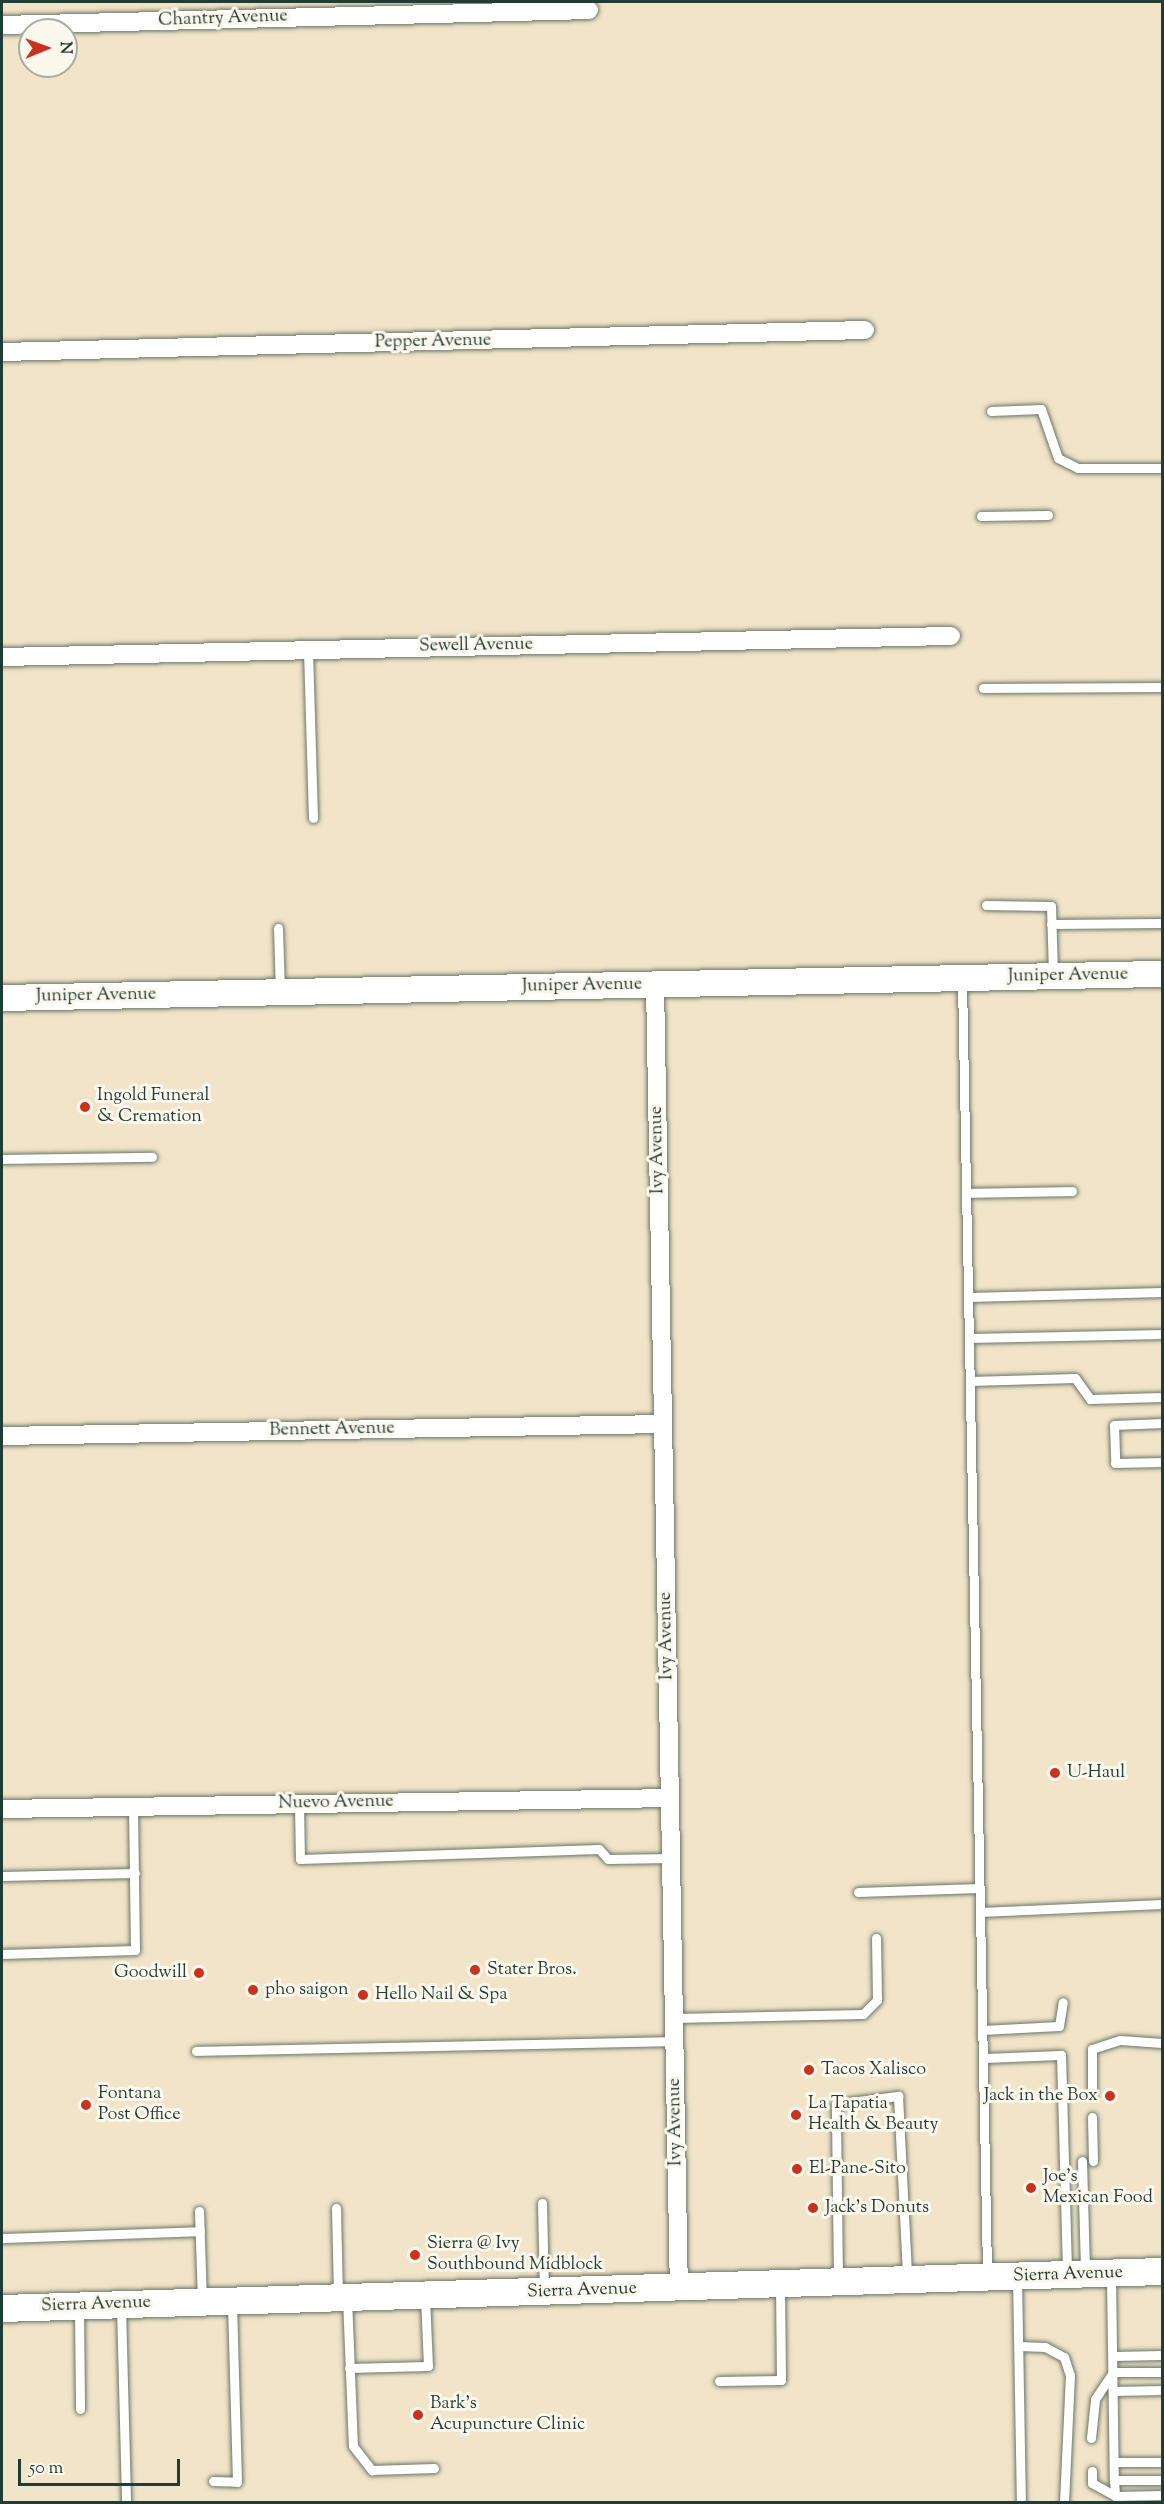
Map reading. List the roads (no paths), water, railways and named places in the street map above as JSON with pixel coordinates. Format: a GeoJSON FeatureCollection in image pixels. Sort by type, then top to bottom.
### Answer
{"type":"FeatureCollection","features":[{"type":"Feature","properties":{"kind":"main road","name":"Sierra Avenue"},"geometry":{"type":"LineString","coordinates":[[2,2308],[1017,2278],[1162,2271]]}},
{"type":"Feature","properties":{"kind":"street","name":"Chantry Avenue"},"geometry":{"type":"LineString","coordinates":[[2,25],[589,10]]}},
{"type":"Feature","properties":{"kind":"street","name":"Pepper Avenue"},"geometry":{"type":"LineString","coordinates":[[2,352],[864,330]]}},
{"type":"Feature","properties":{"kind":"street","name":"Sewell Avenue"},"geometry":{"type":"LineString","coordinates":[[2,657],[951,636]]}},
{"type":"Feature","properties":{"kind":"street","name":"Juniper Avenue"},"geometry":{"type":"LineString","coordinates":[[2,998],[1162,974]]}},
{"type":"Feature","properties":{"kind":"street","name":"Ivy Avenue"},"geometry":{"type":"LineString","coordinates":[[655,984],[679,2288]]}},
{"type":"Feature","properties":{"kind":"street","name":"Bennett Avenue"},"geometry":{"type":"LineString","coordinates":[[2,1436],[663,1424]]}},
{"type":"Feature","properties":{"kind":"street","name":"Nuevo Avenue"},"geometry":{"type":"LineString","coordinates":[[2,1809],[670,1798]]}},
{"type":"Feature","properties":{"kind":"lane"},"geometry":{"type":"LineString","coordinates":[[991,411],[1041,409],[1058,458],[1078,468],[1162,468]]}},
{"type":"Feature","properties":{"kind":"lane"},"geometry":{"type":"LineString","coordinates":[[981,516],[1048,515]]}},
{"type":"Feature","properties":{"kind":"lane"},"geometry":{"type":"LineString","coordinates":[[308,650],[314,818]]}},
{"type":"Feature","properties":{"kind":"lane"},"geometry":{"type":"LineString","coordinates":[[983,688],[1162,687]]}},
{"type":"Feature","properties":{"kind":"lane"},"geometry":{"type":"LineString","coordinates":[[986,905],[1051,906],[1053,976]]}},
{"type":"Feature","properties":{"kind":"lane"},"geometry":{"type":"LineString","coordinates":[[1051,924],[1162,923]]}},
{"type":"Feature","properties":{"kind":"lane"},"geometry":{"type":"LineString","coordinates":[[278,928],[280,992]]}},
{"type":"Feature","properties":{"kind":"lane"},"geometry":{"type":"LineString","coordinates":[[962,978],[987,2278]]}},
{"type":"Feature","properties":{"kind":"lane"},"geometry":{"type":"LineString","coordinates":[[2,1159],[152,1156]]}},
{"type":"Feature","properties":{"kind":"lane"},"geometry":{"type":"LineString","coordinates":[[966,1193],[1072,1191]]}},
{"type":"Feature","properties":{"kind":"lane"},"geometry":{"type":"LineString","coordinates":[[968,1297],[1162,1292]]}},
{"type":"Feature","properties":{"kind":"lane"},"geometry":{"type":"LineString","coordinates":[[969,1338],[1162,1334]]}},
{"type":"Feature","properties":{"kind":"lane"},"geometry":{"type":"LineString","coordinates":[[970,1381],[1075,1378],[1090,1399],[1162,1397]]}},
{"type":"Feature","properties":{"kind":"lane"},"geometry":{"type":"LineString","coordinates":[[1162,1424],[1114,1425],[1115,1463],[1162,1462]]}},
{"type":"Feature","properties":{"kind":"lane"},"geometry":{"type":"LineString","coordinates":[[299,1804],[300,1859],[599,1849],[608,1859],[671,1858]]}},
{"type":"Feature","properties":{"kind":"lane"},"geometry":{"type":"LineString","coordinates":[[2,1954],[135,1950],[133,1807]]}},
{"type":"Feature","properties":{"kind":"lane"},"geometry":{"type":"LineString","coordinates":[[2,1876],[135,1873]]}},
{"type":"Feature","properties":{"kind":"lane"},"geometry":{"type":"LineString","coordinates":[[858,1892],[979,1888]]}},
{"type":"Feature","properties":{"kind":"lane"},"geometry":{"type":"LineString","coordinates":[[980,1912],[1162,1904]]}},
{"type":"Feature","properties":{"kind":"lane"},"geometry":{"type":"LineString","coordinates":[[674,2018],[863,2014],[877,2000],[876,1938]]}},
{"type":"Feature","properties":{"kind":"lane"},"geometry":{"type":"LineString","coordinates":[[982,2030],[1059,2026],[1063,2002]]}},
{"type":"Feature","properties":{"kind":"lane"},"geometry":{"type":"LineString","coordinates":[[1092,2094],[1092,2049],[1120,2040],[1162,2043]]}},
{"type":"Feature","properties":{"kind":"lane"},"geometry":{"type":"LineString","coordinates":[[196,2051],[674,2041]]}},
{"type":"Feature","properties":{"kind":"lane"},"geometry":{"type":"LineString","coordinates":[[983,2058],[1061,2055],[1088,2275],[1113,2356],[1115,2496]]}},
{"type":"Feature","properties":{"kind":"lane"},"geometry":{"type":"LineString","coordinates":[[838,2283],[836,2104],[898,2096],[908,2281]]}},
{"type":"Feature","properties":{"kind":"lane"},"geometry":{"type":"LineString","coordinates":[[1092,2116],[1093,2161]]}},
{"type":"Feature","properties":{"kind":"lane"},"geometry":{"type":"LineString","coordinates":[[1082,2161],[1088,2275]]}},
{"type":"Feature","properties":{"kind":"lane"},"geometry":{"type":"LineString","coordinates":[[542,2204],[544,2292]]}},
{"type":"Feature","properties":{"kind":"lane"},"geometry":{"type":"LineString","coordinates":[[336,2208],[350,2368],[353,2446],[372,2470],[434,2468]]}},
{"type":"Feature","properties":{"kind":"lane"},"geometry":{"type":"LineString","coordinates":[[199,2211],[202,2302]]}},
{"type":"Feature","properties":{"kind":"lane"},"geometry":{"type":"LineString","coordinates":[[2,2238],[200,2231]]}},
{"type":"Feature","properties":{"kind":"lane"},"geometry":{"type":"LineString","coordinates":[[1017,2278],[1021,2502]]}},
{"type":"Feature","properties":{"kind":"lane"},"geometry":{"type":"LineString","coordinates":[[719,2381],[782,2380],[780,2285]]}},
{"type":"Feature","properties":{"kind":"lane"},"geometry":{"type":"LineString","coordinates":[[350,2368],[428,2366],[425,2296]]}},
{"type":"Feature","properties":{"kind":"lane"},"geometry":{"type":"LineString","coordinates":[[213,2481],[237,2482],[232,2301]]}},
{"type":"Feature","properties":{"kind":"lane"},"geometry":{"type":"LineString","coordinates":[[121,2305],[126,2502]]}},
{"type":"Feature","properties":{"kind":"lane"},"geometry":{"type":"LineString","coordinates":[[79,2306],[80,2409]]}},
{"type":"Feature","properties":{"kind":"lane"},"geometry":{"type":"LineString","coordinates":[[1019,2346],[1045,2347],[1064,2357],[1070,2375],[1064,2502]]}},
{"type":"Feature","properties":{"kind":"lane"},"geometry":{"type":"LineString","coordinates":[[1113,2356],[1162,2355]]}},
{"type":"Feature","properties":{"kind":"lane"},"geometry":{"type":"LineString","coordinates":[[1113,2372],[1162,2372]]}},
{"type":"Feature","properties":{"kind":"lane"},"geometry":{"type":"LineString","coordinates":[[1091,2438],[1095,2399],[1113,2372]]}},
{"type":"Feature","properties":{"kind":"lane"},"geometry":{"type":"LineString","coordinates":[[1113,2391],[1162,2390]]}},
{"type":"Feature","properties":{"kind":"lane"},"geometry":{"type":"LineString","coordinates":[[1113,2463],[1162,2462]]}},
{"type":"Feature","properties":{"kind":"lane"},"geometry":{"type":"LineString","coordinates":[[1092,2471],[1092,2483],[1115,2496],[1162,2495]]}},
{"type":"Feature","properties":{"kind":"lane"},"geometry":{"type":"LineString","coordinates":[[1114,2480],[1162,2480]]}},
{"type":"Feature","properties":{"kind":"place","name":"Ingold Funeral & Cremation"},"geometry":{"type":"Point","coordinates":[85,1107]}},
{"type":"Feature","properties":{"kind":"place","name":"U-Haul"},"geometry":{"type":"Point","coordinates":[1055,1773]}},
{"type":"Feature","properties":{"kind":"place","name":"Stater Bros."},"geometry":{"type":"Point","coordinates":[475,1970]}},
{"type":"Feature","properties":{"kind":"place","name":"Goodwill"},"geometry":{"type":"Point","coordinates":[199,1973]}},
{"type":"Feature","properties":{"kind":"place","name":"pho saigon"},"geometry":{"type":"Point","coordinates":[253,1990]}},
{"type":"Feature","properties":{"kind":"place","name":"Hello Nail & Spa"},"geometry":{"type":"Point","coordinates":[363,1995]}},
{"type":"Feature","properties":{"kind":"place","name":"Tacos Xalisco"},"geometry":{"type":"Point","coordinates":[809,2070]}},
{"type":"Feature","properties":{"kind":"place","name":"Jack in the Box"},"geometry":{"type":"Point","coordinates":[1110,2096]}},
{"type":"Feature","properties":{"kind":"place","name":"Fontana Post Office"},"geometry":{"type":"Point","coordinates":[86,2105]}},
{"type":"Feature","properties":{"kind":"place","name":"La Tapatia Health & Beauty"},"geometry":{"type":"Point","coordinates":[796,2115]}},
{"type":"Feature","properties":{"kind":"place","name":"El-Pane-Sito"},"geometry":{"type":"Point","coordinates":[797,2169]}},
{"type":"Feature","properties":{"kind":"place","name":"Joe's Mexican Food"},"geometry":{"type":"Point","coordinates":[1031,2188]}},
{"type":"Feature","properties":{"kind":"place","name":"Jack's Donuts"},"geometry":{"type":"Point","coordinates":[813,2208]}},
{"type":"Feature","properties":{"kind":"place","name":"Sierra @ Ivy Southbound Midblock"},"geometry":{"type":"Point","coordinates":[415,2255]}},
{"type":"Feature","properties":{"kind":"place","name":"Bark's Acupuncture Clinic"},"geometry":{"type":"Point","coordinates":[418,2415]}}]}
